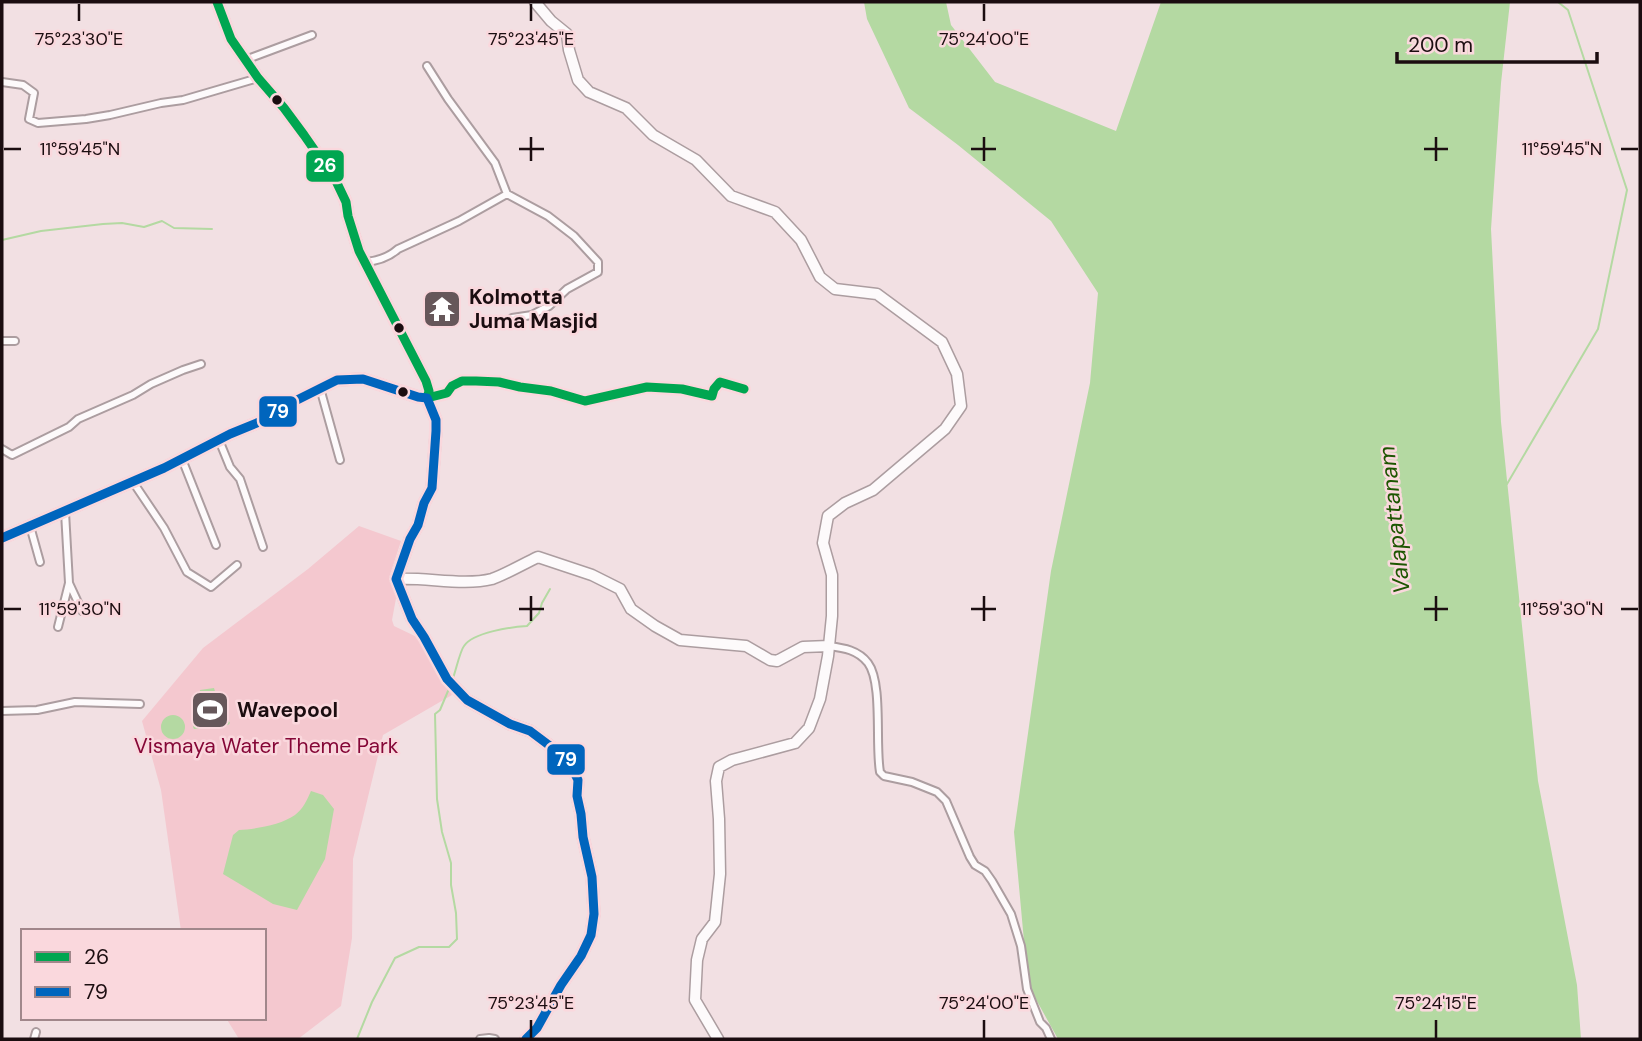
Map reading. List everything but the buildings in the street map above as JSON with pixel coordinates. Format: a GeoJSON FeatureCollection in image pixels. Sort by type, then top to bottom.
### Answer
{"type":"FeatureCollection","features":[{"type":"Feature","properties":{"kind":"street"},"geometry":{"type":"LineString","coordinates":[[217,2],[231,39],[336,181],[346,202],[359,251],[419,363],[429,391],[427,398],[436,420],[432,488],[396,579],[412,619],[447,679],[467,700],[510,724],[530,731],[562,755],[578,780],[577,796],[592,877],[594,914],[591,935],[537,1028],[526,1039]]}},
{"type":"Feature","properties":{"kind":"street"},"geometry":{"type":"LineString","coordinates":[[535,2],[551,21],[568,34],[569,50],[578,80],[589,92],[626,108],[653,135],[696,160],[731,196],[775,212],[802,240],[820,277],[835,289],[877,294],[942,342],[957,374],[961,406],[945,429],[873,490],[845,503],[828,516],[823,543],[832,575],[832,615],[820,699],[809,728],[795,743],[732,760],[719,767],[716,781],[720,874],[715,922],[702,939],[697,960],[695,1000],[718,1039]]}},
{"type":"Feature","properties":{"kind":"street"},"geometry":{"type":"LineString","coordinates":[[245,60],[312,35]]}},
{"type":"Feature","properties":{"kind":"street"},"geometry":{"type":"LineString","coordinates":[[427,66],[495,163],[507,194],[548,216],[574,236],[598,262],[598,272],[567,289],[550,306],[531,315],[512,318]]}},
{"type":"Feature","properties":{"kind":"street"},"geometry":{"type":"LineString","coordinates":[[2,82],[23,85],[34,93],[29,119],[38,123],[86,119],[183,100],[258,78]]}},
{"type":"Feature","properties":{"kind":"street"},"geometry":{"type":"LineString","coordinates":[[365,262],[390,256],[398,249],[459,222],[507,194]]}},
{"type":"Feature","properties":{"kind":"street"},"geometry":{"type":"LineString","coordinates":[[2,341],[15,341]]}},
{"type":"Feature","properties":{"kind":"street"},"geometry":{"type":"LineString","coordinates":[[2,449],[12,455],[69,427],[78,419],[133,395],[151,384],[201,364]]}},
{"type":"Feature","properties":{"kind":"street"},"geometry":{"type":"LineString","coordinates":[[3,534],[65,512],[133,482],[264,420],[337,380],[363,379],[427,398],[447,393],[452,386],[462,381],[499,382],[551,391],[585,401],[646,387],[682,389],[712,396],[720,383],[744,389]]}},
{"type":"Feature","properties":{"kind":"street"},"geometry":{"type":"LineString","coordinates":[[320,388],[340,460]]}},
{"type":"Feature","properties":{"kind":"street"},"geometry":{"type":"LineString","coordinates":[[219,440],[230,467],[240,480],[263,547]]}},
{"type":"Feature","properties":{"kind":"street"},"geometry":{"type":"LineString","coordinates":[[182,459],[216,545]]}},
{"type":"Feature","properties":{"kind":"street"},"geometry":{"type":"LineString","coordinates":[[133,482],[164,528],[187,572],[211,587],[237,565]]}},
{"type":"Feature","properties":{"kind":"street"},"geometry":{"type":"LineString","coordinates":[[58,627],[69,583],[65,512]]}},
{"type":"Feature","properties":{"kind":"street"},"geometry":{"type":"LineString","coordinates":[[30,526],[40,562]]}},
{"type":"Feature","properties":{"kind":"street"},"geometry":{"type":"LineString","coordinates":[[396,579],[467,581],[492,578],[538,557],[592,575],[620,589],[631,609],[680,640],[746,646],[770,660],[777,661],[803,647],[829,646],[859,654],[873,671],[880,772],[884,776],[912,782],[937,792],[946,801],[970,857],[998,889],[1011,914],[1021,946],[1027,989],[1040,1022],[1051,1039]]}},
{"type":"Feature","properties":{"kind":"street"},"geometry":{"type":"LineString","coordinates":[[69,583],[82,611]]}},
{"type":"Feature","properties":{"kind":"street"},"geometry":{"type":"LineString","coordinates":[[2,711],[37,710],[75,702],[140,704]]}},
{"type":"Feature","properties":{"kind":"street"},"geometry":{"type":"LineString","coordinates":[[480,1039],[495,1039]]}},
{"type":"Feature","properties":{"kind":"green space","name":"Vismaya Water Theme Park"},"geometry":{"type":"Polygon","coordinates":[[[359,526],[401,541],[389,578],[397,593],[392,620],[394,626],[419,638],[423,643],[434,669],[452,695],[383,735],[353,859],[352,938],[341,1006],[298,1039],[239,1039],[227,1020],[266,1020],[266,929],[181,929],[161,790],[142,721],[203,648],[308,569],[359,526]]]}},
{"type":"Feature","properties":{"kind":"water","name":"Valapattanam"},"geometry":{"type":"Polygon","coordinates":[[[864,2],[946,2],[951,25],[995,82],[1116,131],[1161,2],[1510,2],[1501,83],[1491,229],[1501,422],[1538,781],[1577,985],[1581,1039],[1058,1039],[1028,985],[1014,832],[1051,571],[1090,383],[1098,293],[1051,221],[909,108],[867,19],[864,2]]]}},
{"type":"Feature","properties":{"kind":"water","name":"Wavepool"},"geometry":{"type":"Polygon","coordinates":[[[214,688],[220,708],[230,723],[194,729],[200,690],[214,688]]]}},
{"type":"Feature","properties":{"kind":"water"},"geometry":{"type":"Polygon","coordinates":[[[168,715],[178,715],[185,722],[185,732],[178,739],[168,739],[161,732],[161,722],[168,715]]]}},
{"type":"Feature","properties":{"kind":"water"},"geometry":{"type":"Polygon","coordinates":[[[311,791],[323,795],[334,809],[325,859],[297,910],[273,904],[223,874],[233,835],[239,830],[268,826],[295,815],[311,791]]]}},
{"type":"Feature","properties":{"kind":"waterway"},"geometry":{"type":"LineString","coordinates":[[1507,484],[1598,329],[1627,190],[1568,10],[1558,2]]}},
{"type":"Feature","properties":{"kind":"waterway"},"geometry":{"type":"LineString","coordinates":[[2,240],[41,231],[122,223],[144,227],[162,221],[174,228],[212,229]]}},
{"type":"Feature","properties":{"kind":"waterway"},"geometry":{"type":"LineString","coordinates":[[453,678],[463,648],[469,641],[493,631],[527,626],[539,613],[550,589]]}},
{"type":"Feature","properties":{"kind":"waterway"},"geometry":{"type":"LineString","coordinates":[[357,1039],[372,1002],[395,958],[419,947],[449,947],[457,939],[451,863],[442,832],[437,799],[435,714],[440,710],[448,691]]}},
{"type":"Feature","properties":{"kind":"transit line","name":"26"},"geometry":{"type":"LineString","coordinates":[[217,2],[231,39],[336,181],[346,202],[359,251],[426,381],[429,391],[427,398],[447,393],[452,386],[462,381],[499,382],[551,391],[585,401],[647,387],[682,389],[712,396],[720,382],[744,389]]}},
{"type":"Feature","properties":{"kind":"transit line","name":"79"},"geometry":{"type":"LineString","coordinates":[[2,538],[164,468],[264,420],[337,380],[363,379],[427,398],[436,420],[432,488],[396,579],[412,619],[447,679],[467,700],[510,724],[530,731],[562,755],[578,780],[577,796],[592,877],[594,914],[591,935],[537,1028],[526,1039]]}},
{"type":"Feature","properties":{"kind":"place","name":"Kolmotta Juma Masjid"},"geometry":{"type":"Point","coordinates":[442,309]}},
{"type":"Feature","properties":{"kind":"place","name":"Wavepool"},"geometry":{"type":"Point","coordinates":[210,710]}}]}
